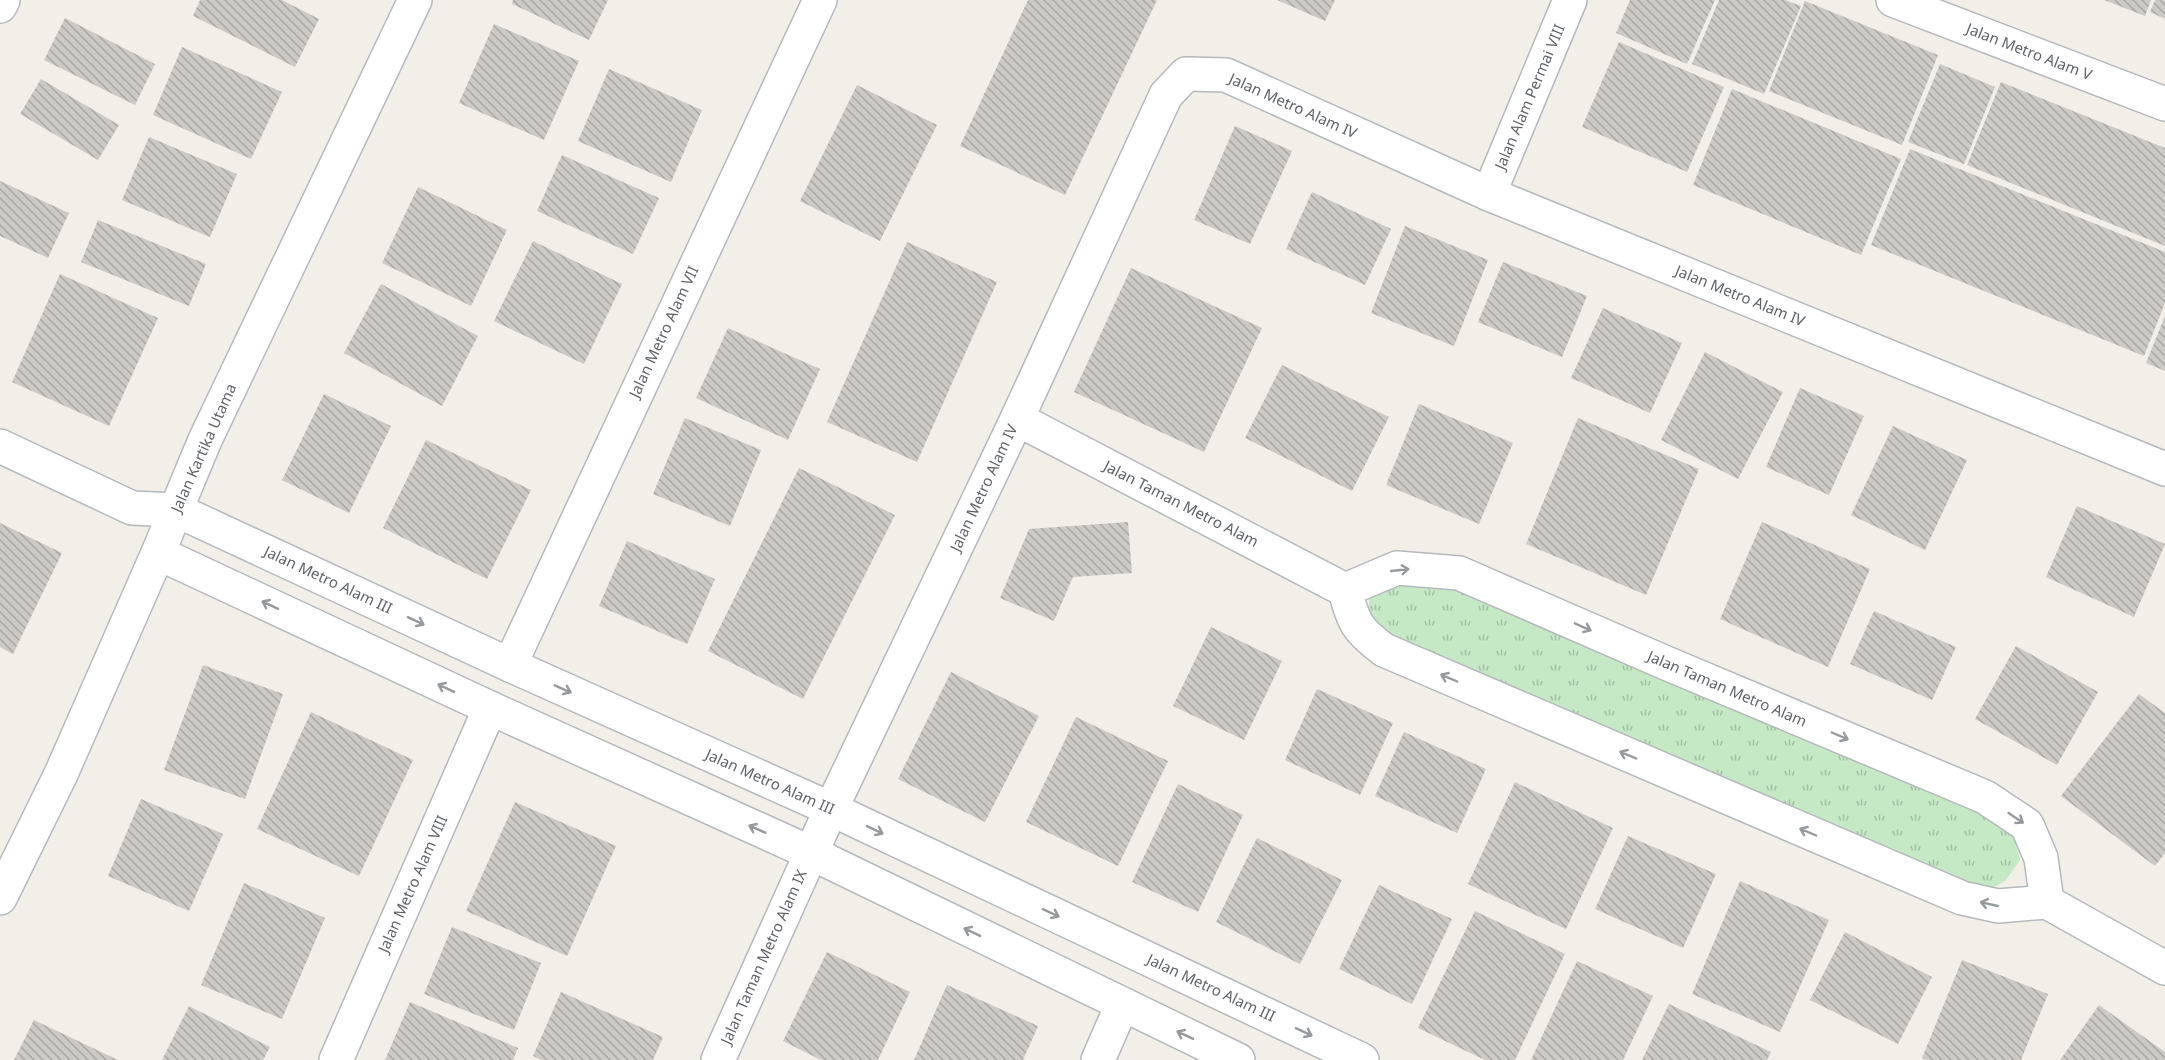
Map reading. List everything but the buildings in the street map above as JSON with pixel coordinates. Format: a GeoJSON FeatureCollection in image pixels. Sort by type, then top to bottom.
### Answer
{"type":"FeatureCollection","features":[{"type":"Feature","properties":{"kind":"street"},"geometry":{"type":"LineString","coordinates":[[0,6],[3,0]]}},
{"type":"Feature","properties":{"kind":"street","name":"Jalan Kartika Utama"},"geometry":{"type":"LineString","coordinates":[[0,898],[61,774],[205,440],[414,0]]}},
{"type":"Feature","properties":{"kind":"street","name":"Jalan Metro Alam VII"},"geometry":{"type":"LineString","coordinates":[[510,664],[820,0]]}},
{"type":"Feature","properties":{"kind":"street","name":"Jalan Alam Permai VIII"},"geometry":{"type":"LineString","coordinates":[[1489,194],[1570,0]]}},
{"type":"Feature","properties":{"kind":"street","name":"Jalan Metro Alam V"},"geometry":{"type":"LineString","coordinates":[[1893,0],[2165,104]]}},
{"type":"Feature","properties":{"kind":"street","name":"Jalan Metro Alam IV"},"geometry":{"type":"LineString","coordinates":[[811,853],[1017,419],[1166,94],[1186,74],[1226,75],[1489,194],[2165,469]]}},
{"type":"Feature","properties":{"kind":"street","name":"Jalan Taman Metro Alam"},"geometry":{"type":"LineString","coordinates":[[1017,419],[1345,590],[1397,568],[1459,573],[1985,797],[2027,825],[2041,858],[2047,902]]}},
{"type":"Feature","properties":{"kind":"street"},"geometry":{"type":"LineString","coordinates":[[0,446],[132,507],[176,510]]}},
{"type":"Feature","properties":{"kind":"street"},"geometry":{"type":"LineString","coordinates":[[132,507],[158,553],[490,708],[811,853],[1238,1060]]}},
{"type":"Feature","properties":{"kind":"street","name":"Jalan Metro Alam III"},"geometry":{"type":"LineString","coordinates":[[176,510],[831,809],[1362,1060]]}},
{"type":"Feature","properties":{"kind":"street"},"geometry":{"type":"LineString","coordinates":[[1345,590],[1352,616],[1365,635],[1384,650],[1962,898],[1998,906],[2047,902],[2165,968]]}},
{"type":"Feature","properties":{"kind":"street","name":"Jalan Metro Alam VIII"},"geometry":{"type":"LineString","coordinates":[[336,1060],[490,708]]}},
{"type":"Feature","properties":{"kind":"street","name":"Jalan Taman Metro Alam IX"},"geometry":{"type":"LineString","coordinates":[[718,1060],[811,853]]}},
{"type":"Feature","properties":{"kind":"street"},"geometry":{"type":"LineString","coordinates":[[1098,1060],[1122,1005]]}},
{"type":"Feature","properties":{"kind":"green space"},"geometry":{"type":"Polygon","coordinates":[[[1402,574],[1442,579],[1998,811],[2013,834],[2020,860],[2005,881],[1983,893],[1397,644],[1369,616],[1369,589],[1402,574]]]}}]}
